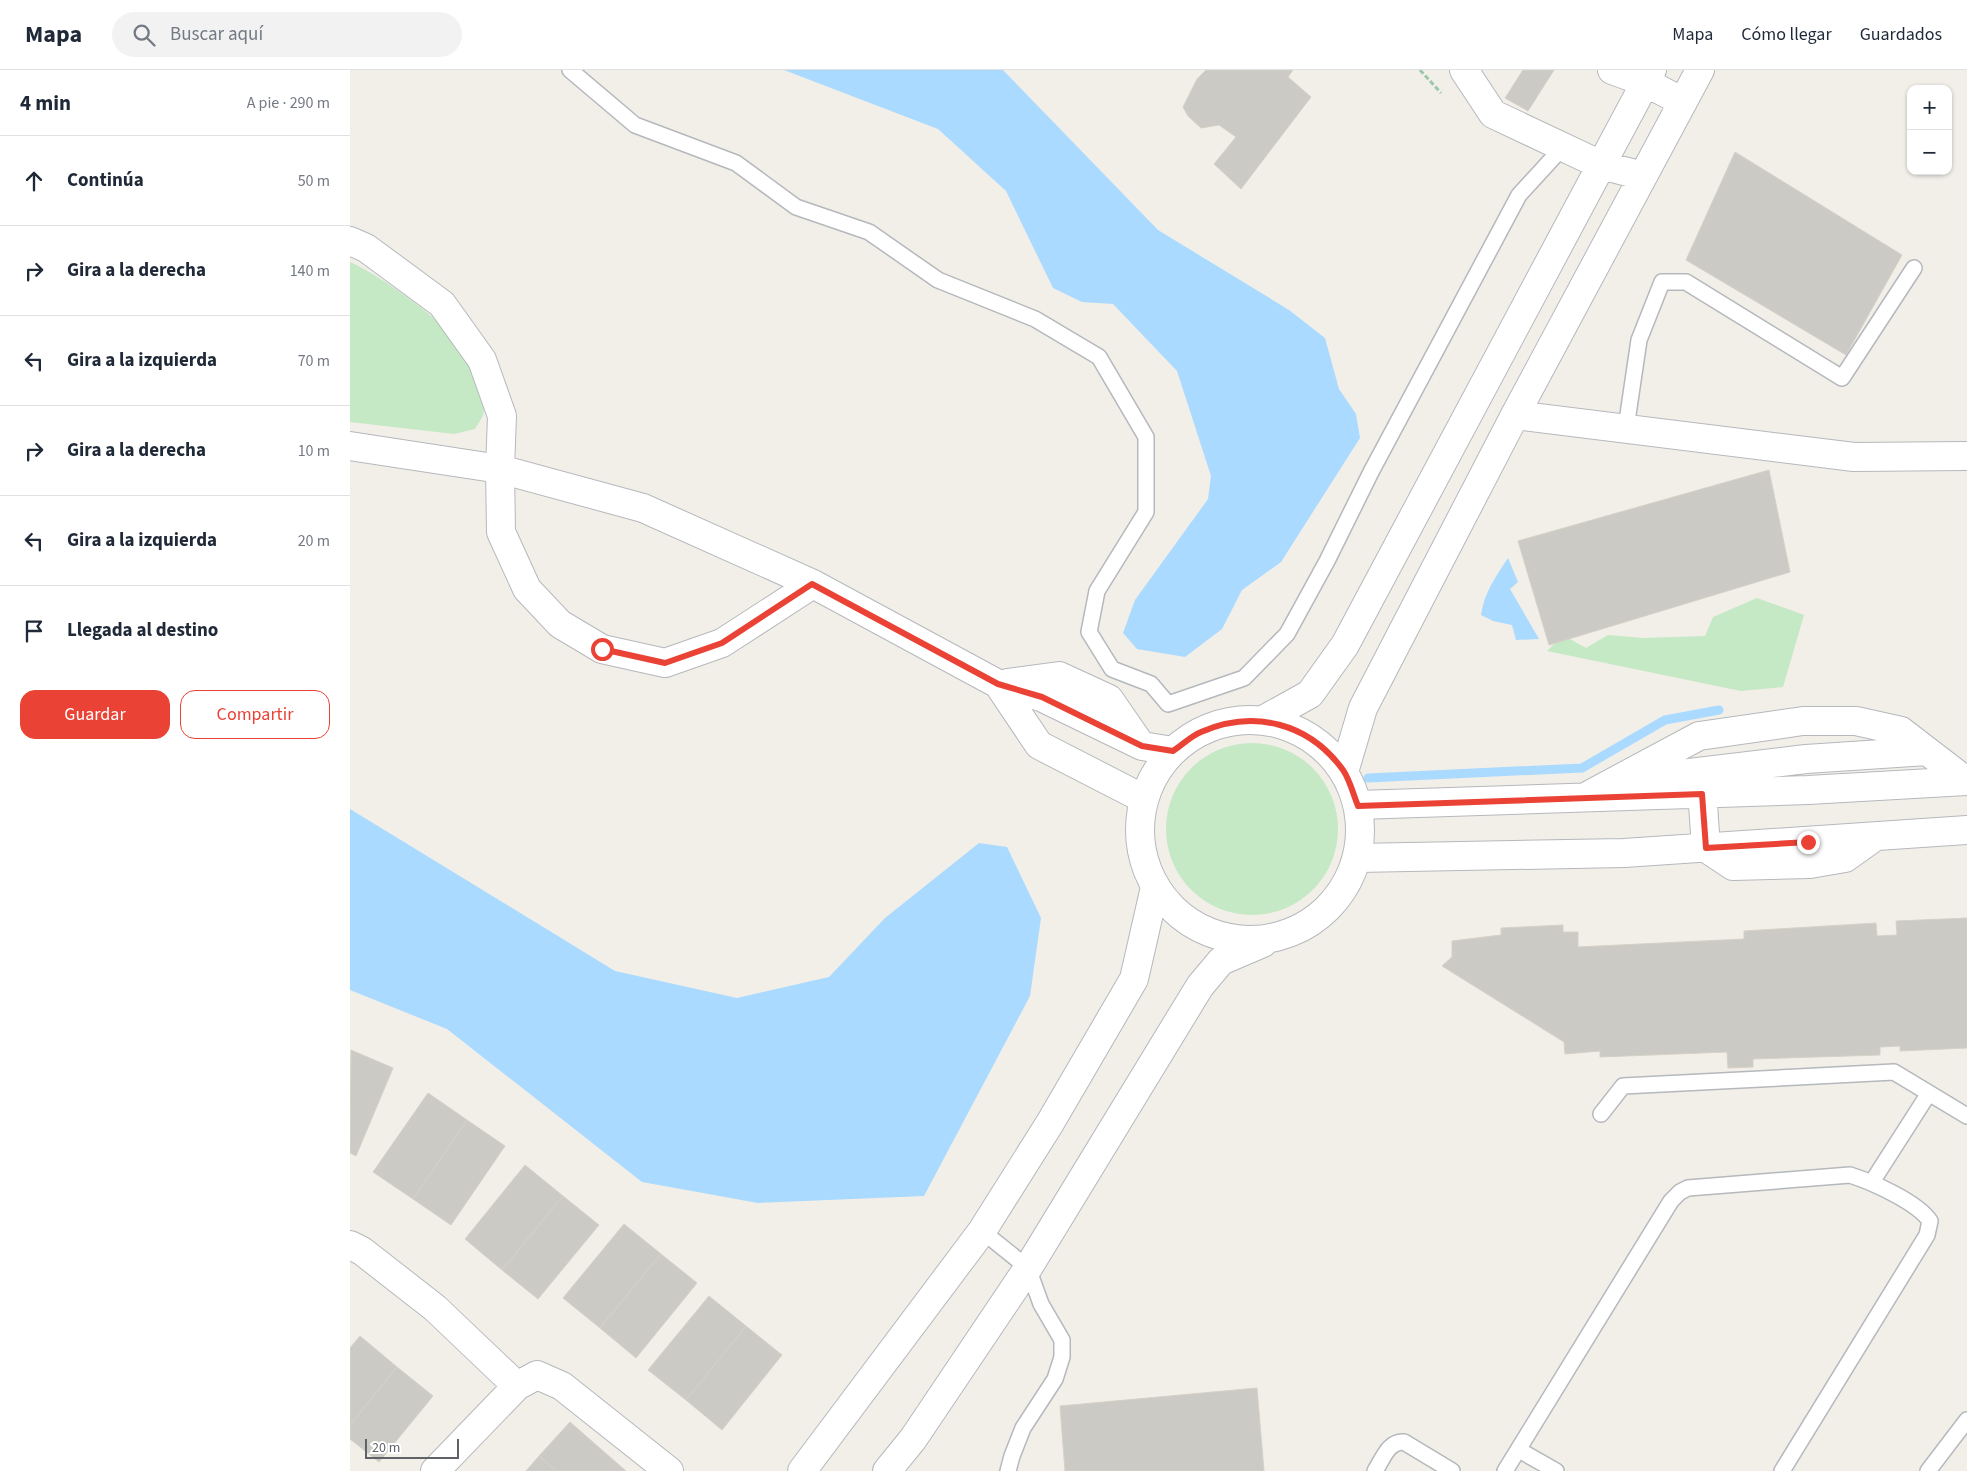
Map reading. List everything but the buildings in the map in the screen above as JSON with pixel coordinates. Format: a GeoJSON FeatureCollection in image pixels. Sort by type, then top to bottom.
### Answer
{"type":"FeatureCollection","features":[{"type":"Feature","properties":{"kind":"street"},"geometry":{"type":"LineString","coordinates":[[1464,70],[1493,114],[1601,165],[1642,176]]}},
{"type":"Feature","properties":{"kind":"street"},"geometry":{"type":"LineString","coordinates":[[1612,70],[1649,76],[1683,102]]}},
{"type":"Feature","properties":{"kind":"street"},"geometry":{"type":"LineString","coordinates":[[1344,772],[1363,708],[1515,415],[1700,70]]}},
{"type":"Feature","properties":{"kind":"street"},"geometry":{"type":"LineString","coordinates":[[1263,720],[1310,694],[1345,646],[1649,76]]}},
{"type":"Feature","properties":{"kind":"street"},"geometry":{"type":"LineString","coordinates":[[350,241],[366,248],[442,304],[482,360],[502,416],[500,470],[501,532],[527,589],[560,624],[602,649],[665,663],[722,643],[812,584]]}},
{"type":"Feature","properties":{"kind":"street"},"geometry":{"type":"LineString","coordinates":[[1515,415],[1854,457],[1967,456]]}},
{"type":"Feature","properties":{"kind":"street"},"geometry":{"type":"LineString","coordinates":[[350,446],[500,470],[643,508],[812,584],[998,684],[1039,745],[1144,799]]}},
{"type":"Feature","properties":{"kind":"street"},"geometry":{"type":"LineString","coordinates":[[998,684],[1059,676],[1109,700],[1142,746],[1173,751]]}},
{"type":"Feature","properties":{"kind":"street"},"geometry":{"type":"LineString","coordinates":[[887,1471],[913,1439],[1028,1268],[1200,986],[1221,961],[1296,930],[1319,916],[1342,890],[1357,858],[1360,832],[1358,806],[1344,772],[1323,747],[1295,729],[1263,720],[1231,722],[1200,732],[1173,751],[1156,774],[1144,799],[1139,829],[1143,860],[1155,888],[1176,914],[1205,932],[1238,940],[1271,939]]}},
{"type":"Feature","properties":{"kind":"street"},"geometry":{"type":"LineString","coordinates":[[1584,798],[1699,736],[1803,721],[1856,721],[1901,730],[1966,781]]}},
{"type":"Feature","properties":{"kind":"street"},"geometry":{"type":"LineString","coordinates":[[1699,736],[1706,848]]}},
{"type":"Feature","properties":{"kind":"street"},"geometry":{"type":"LineString","coordinates":[[1358,806],[1584,798],[1702,782],[1806,759],[1927,751]]}},
{"type":"Feature","properties":{"kind":"street"},"geometry":{"type":"LineString","coordinates":[[1616,781],[1966,781]]}},
{"type":"Feature","properties":{"kind":"street"},"geometry":{"type":"LineString","coordinates":[[1357,858],[1624,853],[1967,830]]}},
{"type":"Feature","properties":{"kind":"street"},"geometry":{"type":"LineString","coordinates":[[802,1471],[982,1231],[1050,1123],[1134,980],[1155,888]]}},
{"type":"Feature","properties":{"kind":"street"},"geometry":{"type":"LineString","coordinates":[[350,1245],[362,1251],[435,1308],[517,1386]]}},
{"type":"Feature","properties":{"kind":"street"},"geometry":{"type":"LineString","coordinates":[[435,1471],[517,1386],[537,1376],[562,1386],[670,1471]]}},
{"type":"Feature","properties":{"kind":"lane"},"geometry":{"type":"LineString","coordinates":[[570,70],[635,125],[736,163],[796,207],[869,232],[938,280],[1035,319],[1099,357],[1146,437],[1146,512],[1097,591],[1089,632],[1112,669],[1151,684],[1168,704],[1244,678],[1287,634],[1519,195],[1563,148]]}},
{"type":"Feature","properties":{"kind":"lane"},"geometry":{"type":"LineString","coordinates":[[1626,428],[1639,340],[1662,282],[1686,282],[1842,378],[1914,268]]}},
{"type":"Feature","properties":{"kind":"lane"},"geometry":{"type":"LineString","coordinates":[[1600,1114],[1623,1086],[1894,1072],[1967,1116]]}},
{"type":"Feature","properties":{"kind":"lane"},"geometry":{"type":"LineString","coordinates":[[1872,1182],[1928,1093]]}},
{"type":"Feature","properties":{"kind":"lane"},"geometry":{"type":"LineString","coordinates":[[1505,1471],[1671,1201],[1680,1192],[1688,1188],[1850,1175],[1872,1182],[1924,1213],[1930,1221],[1926,1235],[1782,1471]]}},
{"type":"Feature","properties":{"kind":"lane"},"geometry":{"type":"LineString","coordinates":[[982,1231],[1028,1268],[1040,1304],[1062,1340],[1062,1357],[1055,1379],[1023,1428],[1008,1471]]}},
{"type":"Feature","properties":{"kind":"lane"},"geometry":{"type":"LineString","coordinates":[[1928,1471],[1967,1420]]}},
{"type":"Feature","properties":{"kind":"lane"},"geometry":{"type":"LineString","coordinates":[[1375,1471],[1390,1446],[1396,1442],[1404,1442],[1452,1471]]}},
{"type":"Feature","properties":{"kind":"lane"},"geometry":{"type":"LineString","coordinates":[[1519,1450],[1556,1471]]}},
{"type":"Feature","properties":{"kind":"green space"},"geometry":{"type":"Polygon","coordinates":[[[350,262],[387,283],[413,302],[451,336],[472,370],[482,395],[483,415],[475,429],[454,434],[350,422],[350,262]]]}},
{"type":"Feature","properties":{"kind":"green space"},"geometry":{"type":"Polygon","coordinates":[[[1757,598],[1804,615],[1783,687],[1741,691],[1547,651],[1563,635],[1586,648],[1608,635],[1643,638],[1705,636],[1713,617],[1757,598]]]}},
{"type":"Feature","properties":{"kind":"green space"},"geometry":{"type":"Polygon","coordinates":[[[1252,743],[1269,745],[1285,750],[1313,768],[1331,796],[1336,812],[1338,829],[1336,846],[1331,862],[1313,890],[1285,908],[1269,913],[1252,915],[1235,913],[1219,908],[1191,890],[1173,862],[1168,846],[1166,829],[1168,812],[1173,796],[1191,768],[1219,750],[1235,745],[1252,743]]]}},
{"type":"Feature","properties":{"kind":"water"},"geometry":{"type":"Polygon","coordinates":[[[784,70],[1003,70],[1158,230],[1289,310],[1325,338],[1339,389],[1356,414],[1360,438],[1281,562],[1242,590],[1222,629],[1185,657],[1137,649],[1123,633],[1135,600],[1208,499],[1211,476],[1177,371],[1113,304],[1082,302],[1053,288],[1006,191],[938,129],[784,70]]]}},
{"type":"Feature","properties":{"kind":"water"},"geometry":{"type":"Polygon","coordinates":[[[1508,558],[1518,582],[1510,589],[1539,639],[1516,640],[1512,625],[1493,621],[1481,615],[1488,592],[1508,558]]]}},
{"type":"Feature","properties":{"kind":"water"},"geometry":{"type":"Polygon","coordinates":[[[350,809],[615,971],[737,998],[829,977],[885,918],[979,843],[1007,847],[1041,918],[1030,996],[924,1196],[758,1203],[642,1182],[447,1029],[350,990],[350,809]]]}},
{"type":"Feature","properties":{"kind":"waterway"},"geometry":{"type":"LineString","coordinates":[[1368,778],[1582,768],[1665,720],[1719,710]]}},
{"type":"Feature","properties":{"kind":"route"},"geometry":{"type":"LineString","coordinates":[[602,649],[665,663],[722,643],[812,584],[998,684],[1042,697],[1093,724],[1142,746],[1173,751],[1200,732],[1231,722],[1263,720],[1295,729],[1323,747],[1344,772],[1358,806],[1702,794],[1706,848],[1808,842]]}}]}
